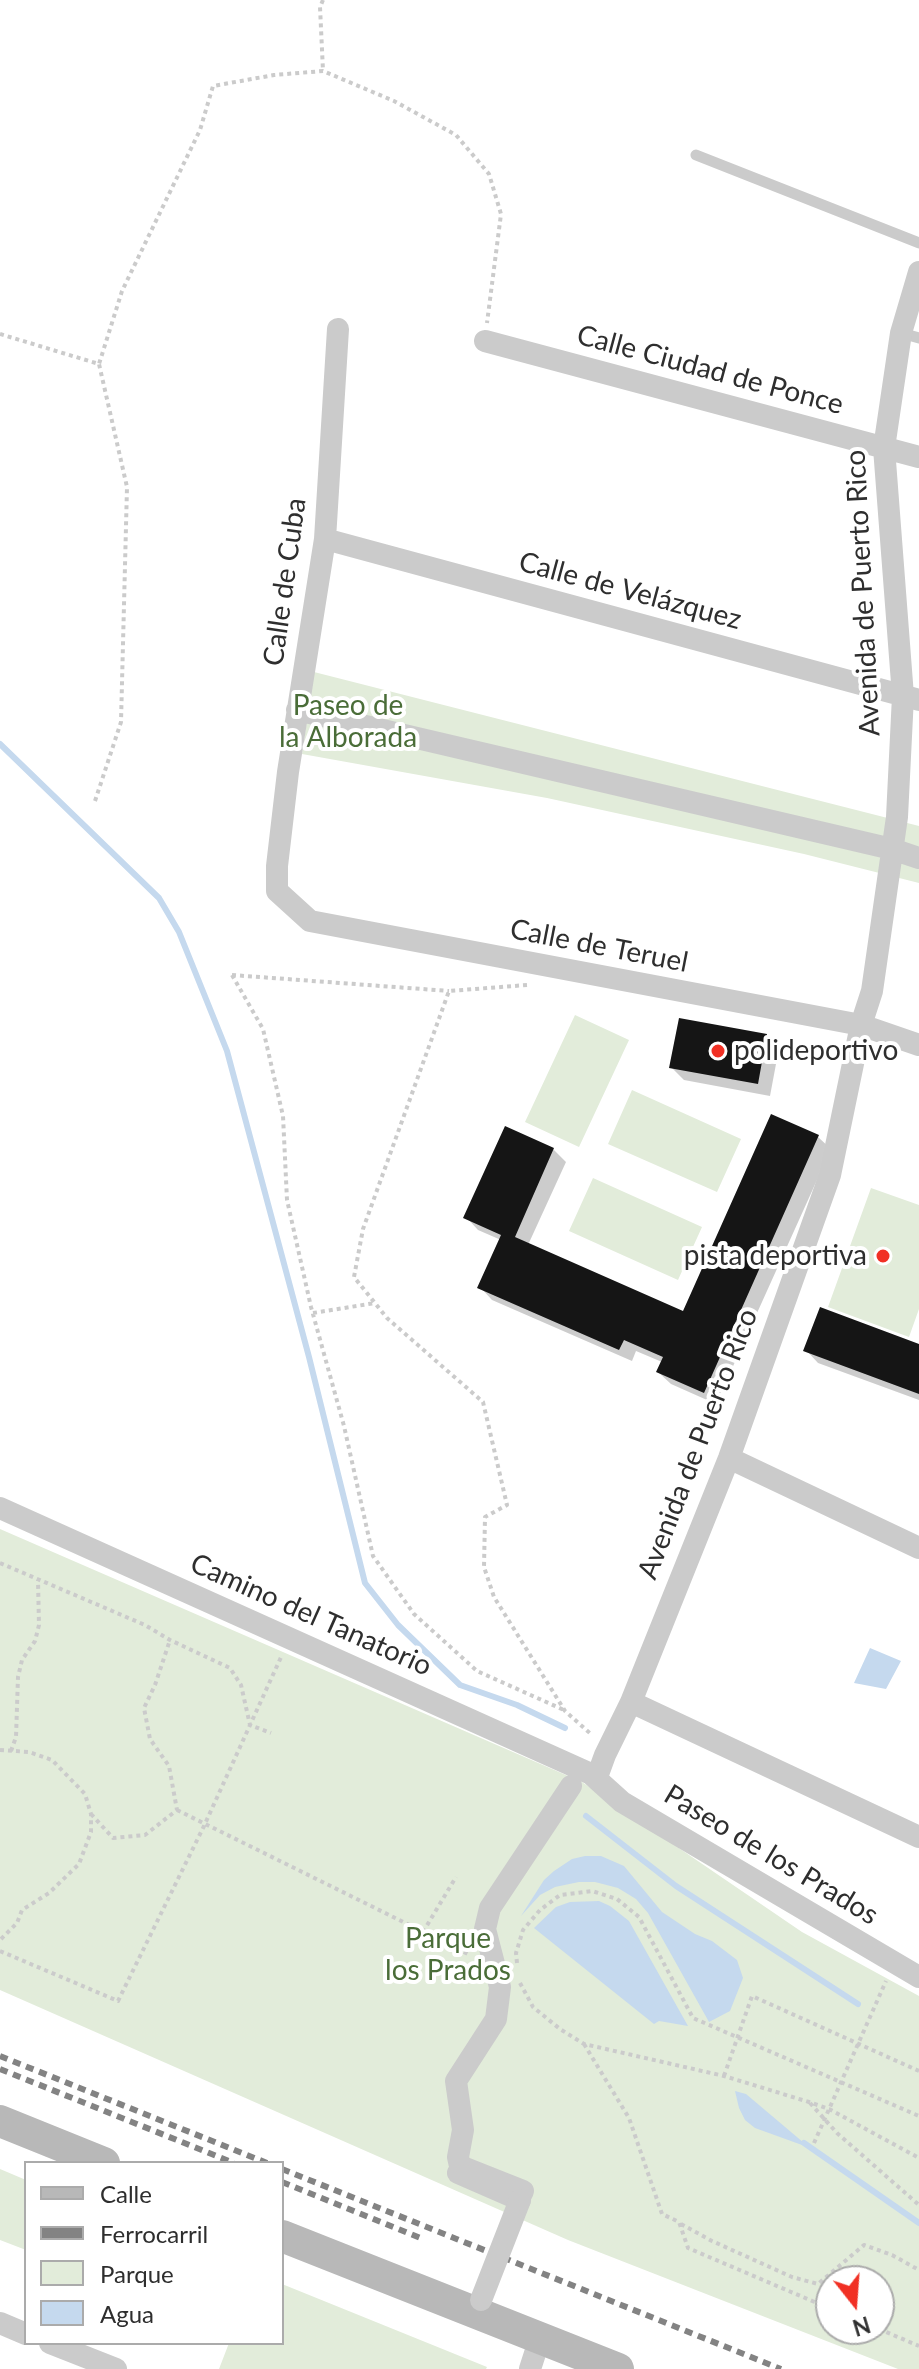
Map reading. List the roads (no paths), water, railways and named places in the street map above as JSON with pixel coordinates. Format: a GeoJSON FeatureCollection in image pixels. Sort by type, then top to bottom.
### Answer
{"type":"FeatureCollection","features":[{"type":"Feature","properties":{"kind":"street","name":"Avenida de Puerto Rico"},"geometry":{"type":"LineString","coordinates":[[597,1777],[631,1702],[729,1458],[830,1175],[861,1025],[872,991],[911,698],[884,448],[910,336],[919,272]]}},
{"type":"Feature","properties":{"kind":"street","name":"Calle de Cuba"},"geometry":{"type":"LineString","coordinates":[[277,891],[277,866],[297,710],[325,539],[338,329]]}},
{"type":"Feature","properties":{"kind":"street","name":"Calle Ciudad de Ponce"},"geometry":{"type":"LineString","coordinates":[[485,341],[919,457]]}},
{"type":"Feature","properties":{"kind":"street","name":"Calle de Velázquez"},"geometry":{"type":"LineString","coordinates":[[325,539],[911,698]]}},
{"type":"Feature","properties":{"kind":"street"},"geometry":{"type":"LineString","coordinates":[[297,710],[892,849],[919,858]]}},
{"type":"Feature","properties":{"kind":"street","name":"Calle de Teruel"},"geometry":{"type":"LineString","coordinates":[[277,891],[310,921],[861,1025],[919,1045]]}},
{"type":"Feature","properties":{"kind":"street"},"geometry":{"type":"LineString","coordinates":[[729,1458],[919,1548]]}},
{"type":"Feature","properties":{"kind":"street","name":"Camino del Tanatorio"},"geometry":{"type":"LineString","coordinates":[[0,1508],[597,1777]]}},
{"type":"Feature","properties":{"kind":"street"},"geometry":{"type":"LineString","coordinates":[[631,1702],[919,1837]]}},
{"type":"Feature","properties":{"kind":"street","name":"Paseo de los Prados"},"geometry":{"type":"LineString","coordinates":[[597,1777],[622,1802],[918,1975]]}},
{"type":"Feature","properties":{"kind":"street"},"geometry":{"type":"LineString","coordinates":[[481,2300],[520,2200],[458,2173],[460,2170],[521,2195],[523,2191],[460,2166],[458,2157],[463,2130],[456,2081],[496,2019],[506,1966],[485,1929],[490,1908],[571,1786]]}},
{"type":"Feature","properties":{"kind":"street"},"geometry":{"type":"LineString","coordinates":[[0,2121],[99,2161]]}},
{"type":"Feature","properties":{"kind":"street"},"geometry":{"type":"LineString","coordinates":[[284,2237],[618,2369]]}},
{"type":"Feature","properties":{"kind":"street"},"geometry":{"type":"LineString","coordinates":[[0,2323],[24,2333]]}},
{"type":"Feature","properties":{"kind":"street"},"geometry":{"type":"LineString","coordinates":[[530,2369],[540,2338]]}},
{"type":"Feature","properties":{"kind":"street"},"geometry":{"type":"LineString","coordinates":[[55,2345],[116,2369]]}},
{"type":"Feature","properties":{"kind":"lane"},"geometry":{"type":"LineString","coordinates":[[696,155],[919,243]]}},
{"type":"Feature","properties":{"kind":"water"},"geometry":{"type":"Polygon","coordinates":[[[870,1648],[901,1661],[886,1689],[854,1683],[870,1648]]]}},
{"type":"Feature","properties":{"kind":"water"},"geometry":{"type":"Polygon","coordinates":[[[601,1856],[624,1866],[662,1912],[695,1934],[712,1941],[737,1960],[743,1978],[730,2011],[709,2022],[648,1913],[636,1899],[618,1888],[595,1882],[555,1887],[540,1895],[521,1916],[544,1880],[572,1859],[601,1856]]]}},
{"type":"Feature","properties":{"kind":"water"},"geometry":{"type":"Polygon","coordinates":[[[599,1901],[629,1921],[688,2026],[659,2021],[654,2024],[534,1928],[556,1907],[570,1902],[599,1901]]]}},
{"type":"Feature","properties":{"kind":"water"},"geometry":{"type":"Polygon","coordinates":[[[735,2091],[746,2094],[804,2143],[802,2145],[755,2128],[745,2120],[735,2091]]]}},
{"type":"Feature","properties":{"kind":"waterway"},"geometry":{"type":"LineString","coordinates":[[0,744],[159,898],[179,932],[227,1051],[309,1357],[365,1583],[398,1625],[460,1685],[517,1705],[565,1728]]}},
{"type":"Feature","properties":{"kind":"waterway"},"geometry":{"type":"LineString","coordinates":[[586,1816],[676,1886],[858,2004]]}},
{"type":"Feature","properties":{"kind":"waterway"},"geometry":{"type":"LineString","coordinates":[[804,2143],[919,2223]]}},
{"type":"Feature","properties":{"kind":"railway"},"geometry":{"type":"LineString","coordinates":[[0,2056],[262,2161]]}},
{"type":"Feature","properties":{"kind":"railway"},"geometry":{"type":"LineString","coordinates":[[0,2069],[229,2161]]}},
{"type":"Feature","properties":{"kind":"railway"},"geometry":{"type":"LineString","coordinates":[[284,2170],[781,2369]]}},
{"type":"Feature","properties":{"kind":"railway"},"geometry":{"type":"LineString","coordinates":[[284,2183],[423,2239]]}},
{"type":"Feature","properties":{"kind":"place","name":"polideportivo"},"geometry":{"type":"Point","coordinates":[718,1051]}},
{"type":"Feature","properties":{"kind":"place","name":"pista deportiva"},"geometry":{"type":"Point","coordinates":[883,1256]}},
{"type":"Feature","properties":{"kind":"park label","name":"Paseo de la Alborada"},"geometry":{"type":"Point","coordinates":[348,722]}},
{"type":"Feature","properties":{"kind":"park label","name":"Parque los Prados"},"geometry":{"type":"Point","coordinates":[448,1955]}}]}
